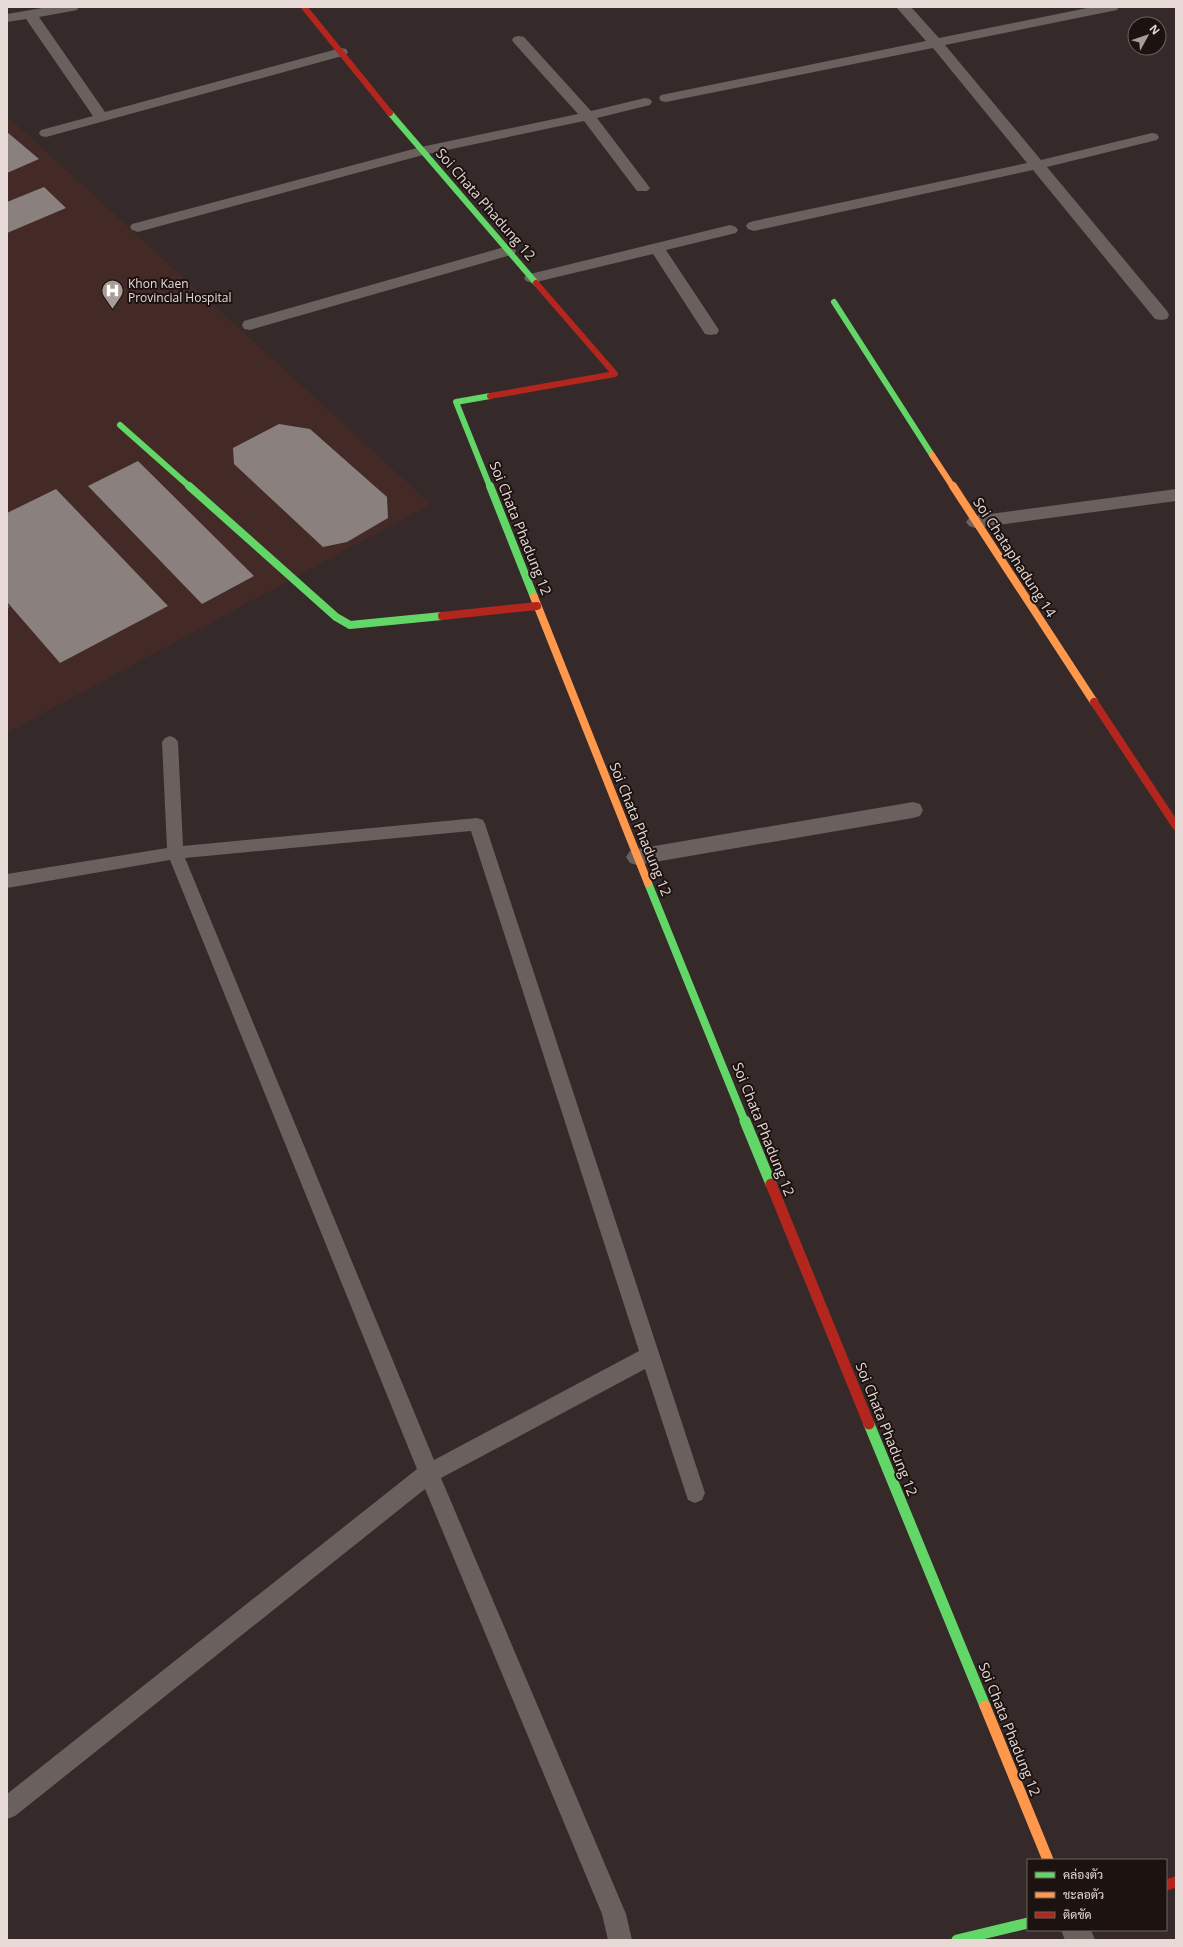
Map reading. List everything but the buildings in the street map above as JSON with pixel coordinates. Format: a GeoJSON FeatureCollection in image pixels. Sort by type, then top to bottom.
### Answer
{"type":"FeatureCollection","features":[{"type":"Feature","properties":{"kind":"street"},"geometry":{"type":"LineString","coordinates":[[7,18],[72,7]]}},
{"type":"Feature","properties":{"kind":"street","name":"Soi Chata Phadung 12"},"geometry":{"type":"LineString","coordinates":[[304,7],[421,151],[615,374],[456,402],[637,857],[1048,1859]]}},
{"type":"Feature","properties":{"kind":"street"},"geometry":{"type":"LineString","coordinates":[[903,7],[936,43],[1161,315]]}},
{"type":"Feature","properties":{"kind":"street"},"geometry":{"type":"LineString","coordinates":[[666,98],[1112,7]]}},
{"type":"Feature","properties":{"kind":"street"},"geometry":{"type":"LineString","coordinates":[[30,14],[101,117]]}},
{"type":"Feature","properties":{"kind":"street"},"geometry":{"type":"LineString","coordinates":[[519,40],[588,116],[642,188]]}},
{"type":"Feature","properties":{"kind":"street"},"geometry":{"type":"LineString","coordinates":[[46,133],[341,52]]}},
{"type":"Feature","properties":{"kind":"street"},"geometry":{"type":"LineString","coordinates":[[138,227],[421,151],[588,116],[646,102]]}},
{"type":"Feature","properties":{"kind":"street"},"geometry":{"type":"LineString","coordinates":[[754,226],[1037,166],[1152,137]]}},
{"type":"Feature","properties":{"kind":"street"},"geometry":{"type":"LineString","coordinates":[[532,278],[730,230]]}},
{"type":"Feature","properties":{"kind":"street"},"geometry":{"type":"LineString","coordinates":[[658,248],[711,330]]}},
{"type":"Feature","properties":{"kind":"street"},"geometry":{"type":"LineString","coordinates":[[250,325],[508,250]]}},
{"type":"Feature","properties":{"kind":"street","name":"Soi Chataphadung 14"},"geometry":{"type":"LineString","coordinates":[[834,302],[975,522],[1176,826]]}},
{"type":"Feature","properties":{"kind":"street"},"geometry":{"type":"LineString","coordinates":[[120,425],[336,617],[350,625],[537,606]]}},
{"type":"Feature","properties":{"kind":"street"},"geometry":{"type":"LineString","coordinates":[[975,522],[1176,495]]}},
{"type":"Feature","properties":{"kind":"street"},"geometry":{"type":"LineString","coordinates":[[637,857],[913,810]]}},
{"type":"Feature","properties":{"kind":"street"},"geometry":{"type":"LineString","coordinates":[[957,1940],[1027,1923]]}},
{"type":"Feature","properties":{"kind":"lane"},"geometry":{"type":"LineString","coordinates":[[170,742],[175,853],[429,1473],[614,1914],[620,1940]]}},
{"type":"Feature","properties":{"kind":"lane"},"geometry":{"type":"LineString","coordinates":[[7,881],[175,853],[477,824],[695,1493]]}},
{"type":"Feature","properties":{"kind":"lane"},"geometry":{"type":"LineString","coordinates":[[7,1808],[429,1473],[650,1356]]}},
{"type":"Feature","properties":{"kind":"shaded area","name":"Khon Kaen Provincial Hospital"},"geometry":{"type":"Polygon","coordinates":[[[7,116],[431,504],[7,733],[7,116]]]}},
{"type":"Feature","properties":{"kind":"traffic: fast"},"geometry":{"type":"LineString","coordinates":[[390,113],[536,283]]}},
{"type":"Feature","properties":{"kind":"traffic: fast"},"geometry":{"type":"LineString","coordinates":[[834,302],[932,455]]}},
{"type":"Feature","properties":{"kind":"traffic: fast"},"geometry":{"type":"LineString","coordinates":[[490,396],[456,402],[534,597]]}},
{"type":"Feature","properties":{"kind":"traffic: fast"},"geometry":{"type":"LineString","coordinates":[[120,425],[336,617],[350,625],[442,616]]}},
{"type":"Feature","properties":{"kind":"traffic: fast"},"geometry":{"type":"LineString","coordinates":[[648,883],[771,1184]]}},
{"type":"Feature","properties":{"kind":"traffic: fast"},"geometry":{"type":"LineString","coordinates":[[869,1424],[985,1706]]}},
{"type":"Feature","properties":{"kind":"traffic: fast"},"geometry":{"type":"LineString","coordinates":[[957,1940],[1027,1923]]}},
{"type":"Feature","properties":{"kind":"traffic: slow"},"geometry":{"type":"LineString","coordinates":[[932,455],[1094,702]]}},
{"type":"Feature","properties":{"kind":"traffic: slow"},"geometry":{"type":"LineString","coordinates":[[534,597],[648,883]]}},
{"type":"Feature","properties":{"kind":"traffic: slow"},"geometry":{"type":"LineString","coordinates":[[985,1706],[1048,1859]]}},
{"type":"Feature","properties":{"kind":"traffic: jam"},"geometry":{"type":"LineString","coordinates":[[304,7],[390,113]]}},
{"type":"Feature","properties":{"kind":"traffic: jam"},"geometry":{"type":"LineString","coordinates":[[490,396],[615,374],[536,283]]}},
{"type":"Feature","properties":{"kind":"traffic: jam"},"geometry":{"type":"LineString","coordinates":[[442,616],[537,606]]}},
{"type":"Feature","properties":{"kind":"traffic: jam"},"geometry":{"type":"LineString","coordinates":[[1094,702],[1176,826]]}},
{"type":"Feature","properties":{"kind":"traffic: jam"},"geometry":{"type":"LineString","coordinates":[[771,1184],[869,1424]]}},
{"type":"Feature","properties":{"kind":"traffic: jam"},"geometry":{"type":"LineString","coordinates":[[1167,1885],[1176,1882]]}},
{"type":"Feature","properties":{"kind":"place","name":"Khon Kaen Provincial Hospital"},"geometry":{"type":"Point","coordinates":[113,310]}}]}
